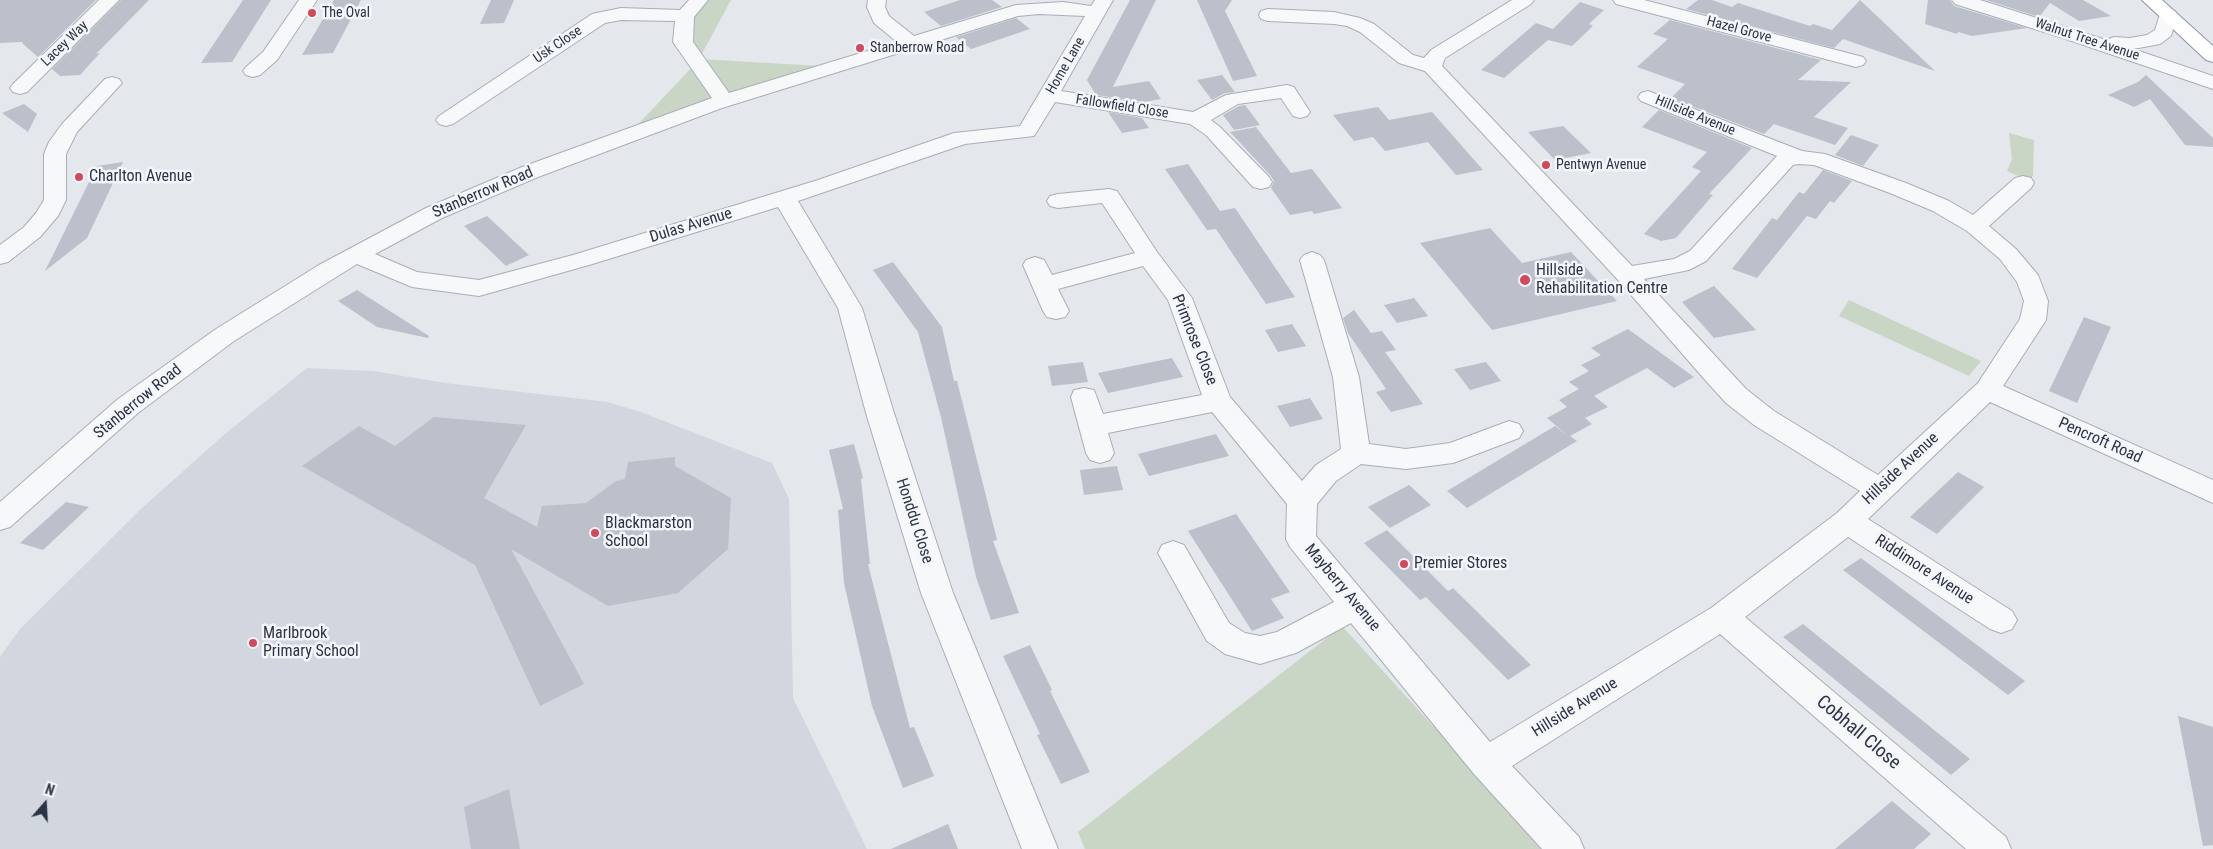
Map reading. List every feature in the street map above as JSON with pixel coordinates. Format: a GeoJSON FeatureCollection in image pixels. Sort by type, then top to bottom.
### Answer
{"type":"FeatureCollection","features":[{"type":"Feature","properties":{"kind":"highway"},"geometry":{"type":"LineString","coordinates":[[2151,0],[2213,56]]}},
{"type":"Feature","properties":{"kind":"street","name":"Lacey Way"},"geometry":{"type":"LineString","coordinates":[[20,88],[110,0]]}},
{"type":"Feature","properties":{"kind":"street"},"geometry":{"type":"LineString","coordinates":[[253,71],[270,56],[308,0]]}},
{"type":"Feature","properties":{"kind":"street"},"geometry":{"type":"LineString","coordinates":[[699,0],[685,16],[683,42],[724,101]]}},
{"type":"Feature","properties":{"kind":"street"},"geometry":{"type":"LineString","coordinates":[[877,0],[876,7],[881,19],[912,44]]}},
{"type":"Feature","properties":{"kind":"street"},"geometry":{"type":"LineString","coordinates":[[1432,67],[1433,60],[1438,54],[1525,0]]}},
{"type":"Feature","properties":{"kind":"street","name":"Hazel Grove"},"geometry":{"type":"LineString","coordinates":[[1622,0],[1856,61]]}},
{"type":"Feature","properties":{"kind":"street","name":"Walnut Tree Avenue"},"geometry":{"type":"LineString","coordinates":[[1961,0],[2090,40],[2213,83]]}},
{"type":"Feature","properties":{"kind":"street","name":"Stanberrow Road"},"geometry":{"type":"LineString","coordinates":[[0,519],[143,395],[225,335],[328,270],[434,213],[530,172],[724,101],[1016,11],[1100,6]]}},
{"type":"Feature","properties":{"kind":"street","name":"Home Lane"},"geometry":{"type":"LineString","coordinates":[[1027,132],[1100,6]]}},
{"type":"Feature","properties":{"kind":"street","name":"Usk Close"},"geometry":{"type":"LineString","coordinates":[[446,120],[599,18],[621,14],[685,16]]}},
{"type":"Feature","properties":{"kind":"street"},"geometry":{"type":"LineString","coordinates":[[1268,15],[1334,18],[1353,22],[1367,28],[1406,59],[1432,67],[1627,275],[1714,375],[1736,396],[1764,418],[1879,489]]}},
{"type":"Feature","properties":{"kind":"street"},"geometry":{"type":"LineString","coordinates":[[2090,40],[2130,44],[2153,40],[2164,32],[2168,16]]}},
{"type":"Feature","properties":{"kind":"street"},"geometry":{"type":"LineString","coordinates":[[0,257],[32,232],[46,216],[55,200],[55,154],[60,142],[69,128],[112,82]]}},
{"type":"Feature","properties":{"kind":"street"},"geometry":{"type":"LineString","coordinates":[[1196,119],[1233,99],[1287,91],[1300,112]]}},
{"type":"Feature","properties":{"kind":"street","name":"Fallowfield Close"},"geometry":{"type":"LineString","coordinates":[[1049,95],[1196,119],[1213,131],[1261,182]]}},
{"type":"Feature","properties":{"kind":"street","name":"Hillside Avenue"},"geometry":{"type":"LineString","coordinates":[[1486,763],[1722,617],[1847,521],[1879,489],[1987,390],[2033,320],[2036,301],[2029,280],[2008,254],[1975,226],[1941,206],[1898,188],[1817,159],[1798,157],[1648,97]]}},
{"type":"Feature","properties":{"kind":"street","name":"Dulas Avenue"},"geometry":{"type":"LineString","coordinates":[[356,255],[412,279],[479,288],[582,260],[784,198],[962,138],[1027,132]]}},
{"type":"Feature","properties":{"kind":"street"},"geometry":{"type":"LineString","coordinates":[[1627,275],[1680,265],[1698,256],[1785,160],[1798,157]]}},
{"type":"Feature","properties":{"kind":"street"},"geometry":{"type":"LineString","coordinates":[[1975,226],[2023,183]]}},
{"type":"Feature","properties":{"kind":"street","name":"Primrose Close"},"geometry":{"type":"LineString","coordinates":[[1058,201],[1109,196],[1149,257],[1180,298],[1218,401],[1302,501]]}},
{"type":"Feature","properties":{"kind":"street","name":"Honddu Close"},"geometry":{"type":"LineString","coordinates":[[784,198],[850,308],[880,413],[937,593],[1040,849]]}},
{"type":"Feature","properties":{"kind":"street"},"geometry":{"type":"LineString","coordinates":[[1056,311],[1039,275],[1149,257]]}},
{"type":"Feature","properties":{"kind":"street"},"geometry":{"type":"LineString","coordinates":[[1312,260],[1346,377],[1356,453]]}},
{"type":"Feature","properties":{"kind":"street","name":"Pencroft Road"},"geometry":{"type":"LineString","coordinates":[[1987,390],[2213,492]]}},
{"type":"Feature","properties":{"kind":"street"},"geometry":{"type":"LineString","coordinates":[[1084,397],[1100,452]]}},
{"type":"Feature","properties":{"kind":"street","name":"Primrose Close"},"geometry":{"type":"LineString","coordinates":[[1092,426],[1218,401]]}},
{"type":"Feature","properties":{"kind":"street"},"geometry":{"type":"LineString","coordinates":[[1302,501],[1326,473],[1356,453],[1406,459],[1453,453],[1509,431]]}},
{"type":"Feature","properties":{"kind":"street","name":"Mayberry Avenue"},"geometry":{"type":"LineString","coordinates":[[1302,501],[1301,539],[1486,763],[1566,849]]}},
{"type":"Feature","properties":{"kind":"street","name":"Riddimore Avenue"},"geometry":{"type":"LineString","coordinates":[[1847,521],[2001,620]]}},
{"type":"Feature","properties":{"kind":"street"},"geometry":{"type":"LineString","coordinates":[[1173,553],[1218,632],[1236,644],[1260,650],[1285,642],[1356,605]]}},
{"type":"Feature","properties":{"kind":"street","name":"Cobhall Close"},"geometry":{"type":"LineString","coordinates":[[1722,617],[1993,849]]}},
{"type":"Feature","properties":{"kind":"shaded area","name":"Marlbrook Primary School"},"geometry":{"type":"Polygon","coordinates":[[[307,368],[373,371],[445,383],[607,402],[638,411],[772,463],[789,499],[793,698],[867,849],[0,849],[0,657],[20,629],[142,508],[226,433],[307,368]]]}},
{"type":"Feature","properties":{"kind":"green space"},"geometry":{"type":"Polygon","coordinates":[[[699,0],[731,0],[699,59],[838,67],[626,137],[697,62],[683,42],[699,0]]]}},
{"type":"Feature","properties":{"kind":"green space"},"geometry":{"type":"Polygon","coordinates":[[[2009,133],[2034,140],[2033,175],[2030,181],[2007,171],[2012,159],[2009,133]]]}},
{"type":"Feature","properties":{"kind":"green space"},"geometry":{"type":"Polygon","coordinates":[[[1849,300],[1981,361],[1969,376],[1839,316],[1849,300]]]}},
{"type":"Feature","properties":{"kind":"green space"},"geometry":{"type":"Polygon","coordinates":[[[1342,626],[1545,849],[1085,849],[1078,832],[1342,626]]]}},
{"type":"Feature","properties":{"kind":"building"},"geometry":{"type":"Polygon","coordinates":[[[0,0],[96,0],[38,57],[23,42],[0,43],[0,0]]]}},
{"type":"Feature","properties":{"kind":"building"},"geometry":{"type":"Polygon","coordinates":[[[121,0],[149,0],[96,54],[100,53],[80,75],[60,76],[52,69],[121,0]]]}},
{"type":"Feature","properties":{"kind":"building"},"geometry":{"type":"Polygon","coordinates":[[[243,0],[271,0],[232,62],[201,63],[243,0]]]}},
{"type":"Feature","properties":{"kind":"building"},"geometry":{"type":"Polygon","coordinates":[[[334,0],[361,0],[333,53],[302,55],[334,0]]]}},
{"type":"Feature","properties":{"kind":"building"},"geometry":{"type":"Polygon","coordinates":[[[491,0],[514,0],[504,23],[480,24],[491,0]]]}},
{"type":"Feature","properties":{"kind":"building"},"geometry":{"type":"Polygon","coordinates":[[[960,0],[992,0],[1002,7],[941,26],[924,12],[960,0]]]}},
{"type":"Feature","properties":{"kind":"building"},"geometry":{"type":"Polygon","coordinates":[[[1130,0],[1156,0],[1113,87],[1149,81],[1161,99],[1145,102],[1096,95],[1087,80],[1130,0]]]}},
{"type":"Feature","properties":{"kind":"building"},"geometry":{"type":"Polygon","coordinates":[[[1197,0],[1232,0],[1225,11],[1257,76],[1233,81],[1197,0]]]}},
{"type":"Feature","properties":{"kind":"building"},"geometry":{"type":"Polygon","coordinates":[[[1698,0],[1712,0],[1732,7],[1738,3],[1810,26],[1813,24],[1832,30],[1860,0],[1935,71],[1843,39],[1834,48],[1686,9],[1698,0]]]}},
{"type":"Feature","properties":{"kind":"building"},"geometry":{"type":"Polygon","coordinates":[[[1928,0],[1950,0],[1954,6],[2027,28],[1972,36],[1958,32],[1957,34],[1925,24],[1928,0]]]}},
{"type":"Feature","properties":{"kind":"building"},"geometry":{"type":"Polygon","coordinates":[[[1986,0],[2083,0],[2111,16],[2079,21],[2050,3],[2039,17],[1986,0]]]}},
{"type":"Feature","properties":{"kind":"building"},"geometry":{"type":"Polygon","coordinates":[[[1580,2],[1604,10],[1589,24],[1593,26],[1572,46],[1548,40],[1504,78],[1481,70],[1536,23],[1553,29],[1580,2]]]}},
{"type":"Feature","properties":{"kind":"building"},"geometry":{"type":"Polygon","coordinates":[[[1016,18],[1030,29],[971,49],[956,37],[1016,18]]]}},
{"type":"Feature","properties":{"kind":"building"},"geometry":{"type":"Polygon","coordinates":[[[1670,20],[1821,60],[1798,80],[1851,82],[1814,117],[1848,128],[1835,145],[1774,124],[1764,134],[1671,98],[1685,84],[1637,67],[1668,39],[1653,34],[1670,20]]]}},
{"type":"Feature","properties":{"kind":"building"},"geometry":{"type":"Polygon","coordinates":[[[1222,75],[1235,92],[1225,93],[1212,100],[1197,80],[1222,75]]]}},
{"type":"Feature","properties":{"kind":"building"},"geometry":{"type":"Polygon","coordinates":[[[2146,75],[2213,138],[2213,147],[2185,145],[2150,99],[2134,107],[2108,95],[2138,82],[2146,75]]]}},
{"type":"Feature","properties":{"kind":"building"},"geometry":{"type":"Polygon","coordinates":[[[24,104],[37,114],[28,132],[2,113],[24,104]]]}},
{"type":"Feature","properties":{"kind":"building"},"geometry":{"type":"Polygon","coordinates":[[[1245,105],[1260,125],[1234,130],[1223,115],[1239,106],[1245,105]]]}},
{"type":"Feature","properties":{"kind":"building"},"geometry":{"type":"Polygon","coordinates":[[[1378,107],[1389,120],[1432,112],[1483,170],[1456,175],[1428,142],[1385,151],[1373,137],[1354,141],[1333,115],[1378,107]]]}},
{"type":"Feature","properties":{"kind":"building"},"geometry":{"type":"Polygon","coordinates":[[[1659,110],[1752,148],[1709,194],[1713,195],[1676,238],[1661,241],[1644,234],[1701,171],[1692,167],[1707,152],[1642,127],[1659,110]]]}},
{"type":"Feature","properties":{"kind":"building"},"geometry":{"type":"Polygon","coordinates":[[[1108,112],[1142,118],[1149,128],[1122,133],[1108,112]]]}},
{"type":"Feature","properties":{"kind":"building"},"geometry":{"type":"Polygon","coordinates":[[[1563,126],[1591,153],[1555,160],[1528,132],[1563,126]]]}},
{"type":"Feature","properties":{"kind":"building"},"geometry":{"type":"Polygon","coordinates":[[[1256,127],[1291,173],[1312,169],[1342,208],[1314,214],[1312,211],[1290,215],[1271,188],[1274,181],[1271,176],[1230,132],[1256,127]]]}},
{"type":"Feature","properties":{"kind":"building"},"geometry":{"type":"Polygon","coordinates":[[[1851,135],[1879,145],[1863,166],[1835,155],[1851,135]]]}},
{"type":"Feature","properties":{"kind":"building"},"geometry":{"type":"Polygon","coordinates":[[[123,162],[87,238],[45,271],[97,166],[123,162]]]}},
{"type":"Feature","properties":{"kind":"building"},"geometry":{"type":"Polygon","coordinates":[[[1188,164],[1220,211],[1235,208],[1295,297],[1266,304],[1216,229],[1207,230],[1165,169],[1188,164]]]}},
{"type":"Feature","properties":{"kind":"building"},"geometry":{"type":"Polygon","coordinates":[[[1823,170],[1852,181],[1834,203],[1830,201],[1816,219],[1807,216],[1757,278],[1732,269],[1772,218],[1777,220],[1799,192],[1804,194],[1823,170]]]}},
{"type":"Feature","properties":{"kind":"building"},"geometry":{"type":"Polygon","coordinates":[[[487,216],[529,255],[506,266],[464,226],[487,216]]]}},
{"type":"Feature","properties":{"kind":"building","name":"Hillside Rehabilitation Centre"},"geometry":{"type":"Polygon","coordinates":[[[1490,228],[1522,263],[1571,252],[1617,301],[1492,330],[1420,243],[1490,228]]]}},
{"type":"Feature","properties":{"kind":"building"},"geometry":{"type":"Polygon","coordinates":[[[893,262],[942,327],[954,381],[957,381],[997,540],[993,541],[1019,613],[991,620],[976,577],[941,417],[918,332],[873,270],[893,262]]]}},
{"type":"Feature","properties":{"kind":"building"},"geometry":{"type":"Polygon","coordinates":[[[1714,286],[1756,330],[1714,338],[1682,302],[1714,286]]]}},
{"type":"Feature","properties":{"kind":"building"},"geometry":{"type":"Polygon","coordinates":[[[357,290],[429,336],[428,338],[377,327],[338,301],[357,290]]]}},
{"type":"Feature","properties":{"kind":"building"},"geometry":{"type":"Polygon","coordinates":[[[1414,298],[1428,316],[1397,323],[1384,305],[1414,298]]]}},
{"type":"Feature","properties":{"kind":"building"},"geometry":{"type":"Polygon","coordinates":[[[1354,310],[1371,333],[1382,331],[1396,350],[1385,352],[1423,404],[1391,412],[1376,392],[1386,389],[1348,333],[1343,318],[1354,310]]]}},
{"type":"Feature","properties":{"kind":"building"},"geometry":{"type":"Polygon","coordinates":[[[2084,317],[2111,327],[2077,403],[2049,391],[2084,317]]]}},
{"type":"Feature","properties":{"kind":"building"},"geometry":{"type":"Polygon","coordinates":[[[1292,324],[1306,346],[1278,352],[1265,330],[1292,324]]]}},
{"type":"Feature","properties":{"kind":"building"},"geometry":{"type":"Polygon","coordinates":[[[1628,329],[1694,377],[1674,388],[1647,368],[1594,396],[1608,407],[1585,418],[1592,424],[1570,436],[1577,441],[1467,508],[1447,491],[1555,426],[1568,436],[1547,418],[1567,407],[1559,400],[1579,389],[1569,382],[1589,371],[1581,365],[1601,355],[1591,348],[1628,329]]]}},
{"type":"Feature","properties":{"kind":"building"},"geometry":{"type":"Polygon","coordinates":[[[1172,358],[1183,377],[1108,393],[1098,373],[1172,358]]]}},
{"type":"Feature","properties":{"kind":"building"},"geometry":{"type":"Polygon","coordinates":[[[1083,362],[1088,382],[1052,386],[1048,366],[1083,362]]]}},
{"type":"Feature","properties":{"kind":"building"},"geometry":{"type":"Polygon","coordinates":[[[1486,362],[1501,381],[1470,390],[1454,369],[1486,362]]]}},
{"type":"Feature","properties":{"kind":"building"},"geometry":{"type":"Polygon","coordinates":[[[1310,398],[1323,419],[1290,427],[1277,406],[1310,398]]]}},
{"type":"Feature","properties":{"kind":"building"},"geometry":{"type":"Polygon","coordinates":[[[434,417],[526,425],[484,498],[537,527],[542,506],[586,503],[616,481],[625,479],[628,462],[675,457],[675,466],[731,498],[728,549],[678,593],[608,606],[511,549],[584,684],[540,706],[475,565],[302,466],[359,426],[395,446],[434,417]]]}},
{"type":"Feature","properties":{"kind":"building"},"geometry":{"type":"Polygon","coordinates":[[[1216,434],[1229,456],[1149,476],[1138,454],[1216,434]]]}},
{"type":"Feature","properties":{"kind":"building"},"geometry":{"type":"Polygon","coordinates":[[[854,444],[863,478],[861,479],[870,564],[868,564],[910,728],[914,727],[934,776],[903,788],[872,706],[844,583],[838,510],[843,509],[829,450],[854,444]]]}},
{"type":"Feature","properties":{"kind":"building"},"geometry":{"type":"Polygon","coordinates":[[[1117,466],[1123,490],[1084,495],[1080,470],[1117,466]]]}},
{"type":"Feature","properties":{"kind":"building"},"geometry":{"type":"Polygon","coordinates":[[[1958,472],[1984,487],[1937,534],[1910,517],[1958,472]]]}},
{"type":"Feature","properties":{"kind":"building"},"geometry":{"type":"Polygon","coordinates":[[[1409,485],[1431,505],[1390,528],[1368,507],[1409,485]]]}},
{"type":"Feature","properties":{"kind":"building"},"geometry":{"type":"Polygon","coordinates":[[[66,502],[89,507],[43,550],[20,543],[66,502]]]}},
{"type":"Feature","properties":{"kind":"building"},"geometry":{"type":"Polygon","coordinates":[[[1236,514],[1290,592],[1271,599],[1284,618],[1252,631],[1188,531],[1236,514]]]}},
{"type":"Feature","properties":{"kind":"building"},"geometry":{"type":"Polygon","coordinates":[[[1387,530],[1448,591],[1453,588],[1531,665],[1508,680],[1426,597],[1420,600],[1364,543],[1387,530]]]}},
{"type":"Feature","properties":{"kind":"building"},"geometry":{"type":"Polygon","coordinates":[[[1861,558],[2025,681],[2008,695],[1843,570],[1861,558]]]}},
{"type":"Feature","properties":{"kind":"building"},"geometry":{"type":"Polygon","coordinates":[[[1803,624],[1970,759],[1951,775],[1783,637],[1803,624]]]}},
{"type":"Feature","properties":{"kind":"building"},"geometry":{"type":"Polygon","coordinates":[[[1030,645],[1052,690],[1050,691],[1090,772],[1061,784],[1037,735],[1040,734],[1003,656],[1030,645]]]}},
{"type":"Feature","properties":{"kind":"building"},"geometry":{"type":"Polygon","coordinates":[[[2178,716],[2213,727],[2213,845],[2203,846],[2178,716]]]}},
{"type":"Feature","properties":{"kind":"building"},"geometry":{"type":"Polygon","coordinates":[[[509,789],[520,849],[471,849],[464,807],[509,789]]]}},
{"type":"Feature","properties":{"kind":"building"},"geometry":{"type":"Polygon","coordinates":[[[1892,801],[1931,834],[1914,849],[1835,849],[1892,801]]]}},
{"type":"Feature","properties":{"kind":"building"},"geometry":{"type":"Polygon","coordinates":[[[948,824],[958,849],[891,849],[948,824]]]}},
{"type":"Feature","properties":{"kind":"place","name":"The Oval"},"geometry":{"type":"Point","coordinates":[312,13]}},
{"type":"Feature","properties":{"kind":"place","name":"Stanberrow Road"},"geometry":{"type":"Point","coordinates":[860,48]}},
{"type":"Feature","properties":{"kind":"place","name":"Pentwyn Avenue"},"geometry":{"type":"Point","coordinates":[1546,165]}},
{"type":"Feature","properties":{"kind":"place","name":"Charlton Avenue"},"geometry":{"type":"Point","coordinates":[79,177]}},
{"type":"Feature","properties":{"kind":"place","name":"Hillside Rehabilitation Centre"},"geometry":{"type":"Point","coordinates":[1525,280]}},
{"type":"Feature","properties":{"kind":"place","name":"Blackmarston School"},"geometry":{"type":"Point","coordinates":[595,533]}},
{"type":"Feature","properties":{"kind":"place","name":"Premier Stores"},"geometry":{"type":"Point","coordinates":[1404,564]}},
{"type":"Feature","properties":{"kind":"place","name":"Marlbrook Primary School"},"geometry":{"type":"Point","coordinates":[253,643]}}]}
